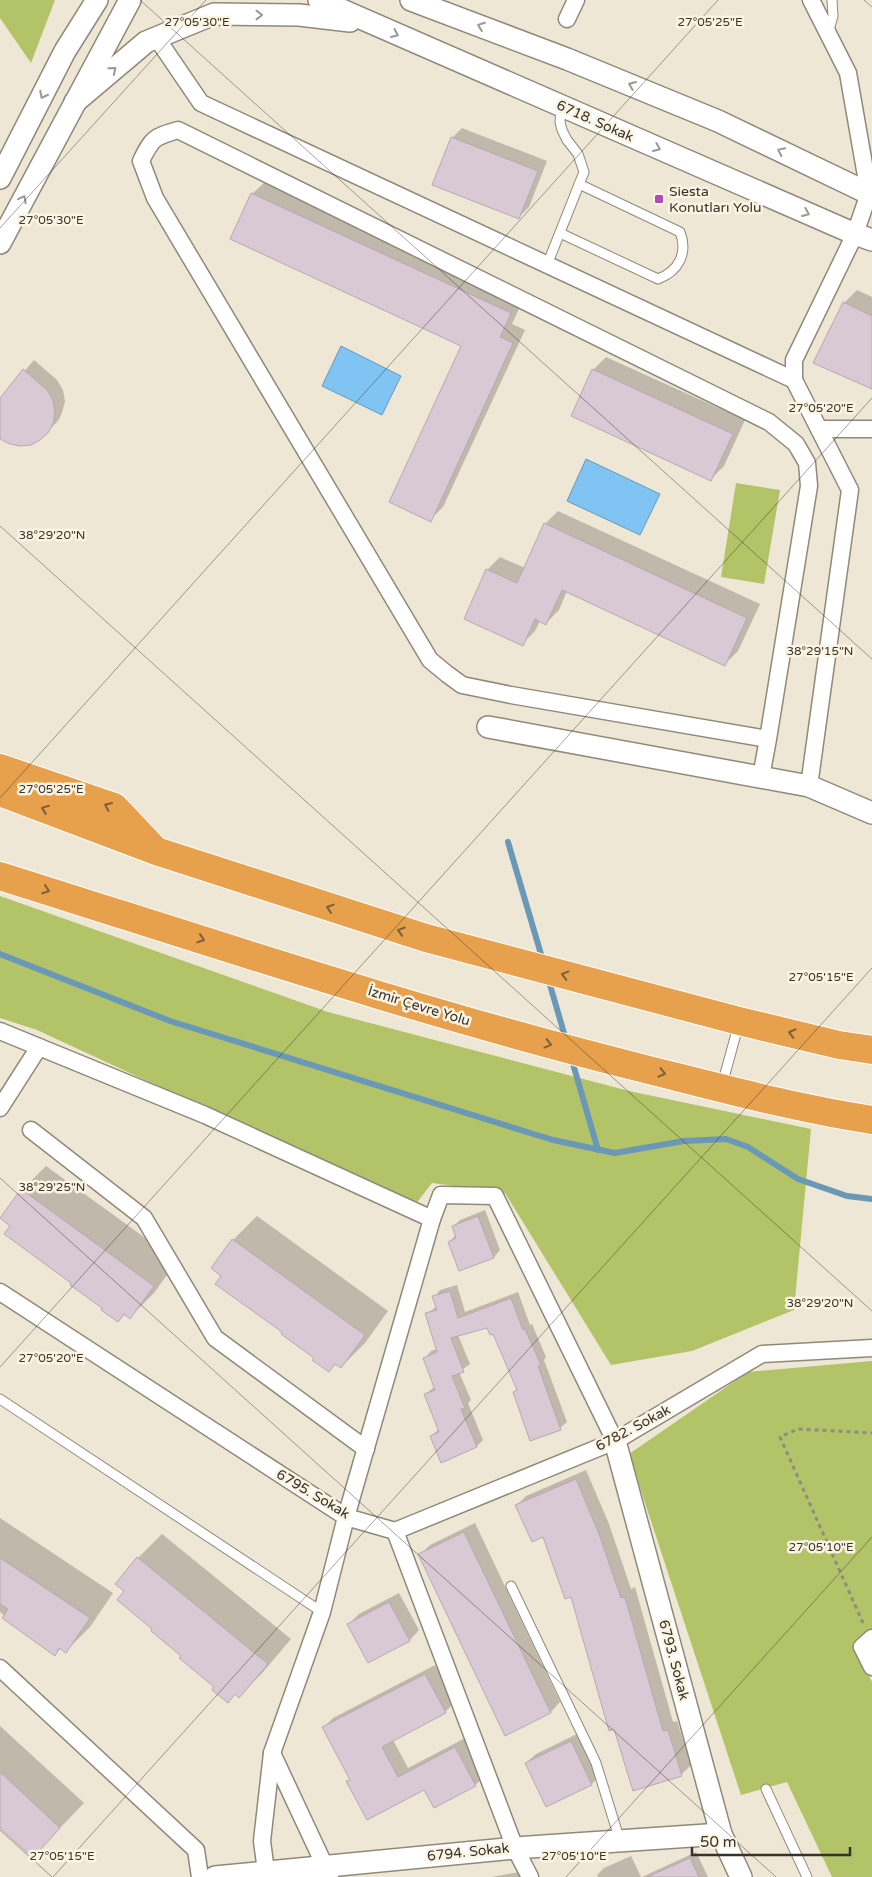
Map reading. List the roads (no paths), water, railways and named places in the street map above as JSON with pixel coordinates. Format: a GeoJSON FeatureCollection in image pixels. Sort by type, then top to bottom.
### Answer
{"type":"FeatureCollection","features":[{"type":"Feature","properties":{"kind":"highway"},"geometry":{"type":"LineString","coordinates":[[0,768],[114,807],[156,851]]}},
{"type":"Feature","properties":{"kind":"highway"},"geometry":{"type":"LineString","coordinates":[[0,792],[156,851],[426,938],[740,1021],[839,1045],[872,1050]]}},
{"type":"Feature","properties":{"kind":"highway","name":"İzmir Çevre Yolu"},"geometry":{"type":"LineString","coordinates":[[0,876],[501,1032],[721,1088],[845,1116],[872,1120]]}},
{"type":"Feature","properties":{"kind":"street"},"geometry":{"type":"LineString","coordinates":[[65,51],[81,0]]}},
{"type":"Feature","properties":{"kind":"street"},"geometry":{"type":"LineString","coordinates":[[0,178],[65,51],[97,0]]}},
{"type":"Feature","properties":{"kind":"street"},"geometry":{"type":"LineString","coordinates":[[0,242],[130,0]]}},
{"type":"Feature","properties":{"kind":"street","name":"6718. Sokak"},"geometry":{"type":"LineString","coordinates":[[319,0],[863,237]]}},
{"type":"Feature","properties":{"kind":"street"},"geometry":{"type":"LineString","coordinates":[[411,0],[567,58],[718,121],[870,194]]}},
{"type":"Feature","properties":{"kind":"street"},"geometry":{"type":"LineString","coordinates":[[567,19],[576,0]]}},
{"type":"Feature","properties":{"kind":"street"},"geometry":{"type":"LineString","coordinates":[[809,786],[850,490],[794,380],[794,360],[863,237],[870,194],[848,73],[811,0]]}},
{"type":"Feature","properties":{"kind":"street"},"geometry":{"type":"LineString","coordinates":[[75,102],[146,42],[214,14],[299,15],[372,24]]}},
{"type":"Feature","properties":{"kind":"street"},"geometry":{"type":"LineString","coordinates":[[156,37],[201,104],[794,380]]}},
{"type":"Feature","properties":{"kind":"street"},"geometry":{"type":"LineString","coordinates":[[761,778],[768,739],[810,486],[807,463],[796,444],[768,422],[178,130],[160,135],[150,142],[141,161],[155,198],[430,660],[462,685],[768,739]]}},
{"type":"Feature","properties":{"kind":"street"},"geometry":{"type":"LineString","coordinates":[[819,429],[872,429]]}},
{"type":"Feature","properties":{"kind":"street"},"geometry":{"type":"LineString","coordinates":[[488,727],[809,786],[872,813]]}},
{"type":"Feature","properties":{"kind":"street"},"geometry":{"type":"LineString","coordinates":[[0,1031],[205,1115],[432,1219]]}},
{"type":"Feature","properties":{"kind":"street"},"geometry":{"type":"LineString","coordinates":[[0,1108],[39,1047]]}},
{"type":"Feature","properties":{"kind":"street"},"geometry":{"type":"LineString","coordinates":[[31,1130],[144,1218],[215,1338],[366,1449]]}},
{"type":"Feature","properties":{"kind":"street"},"geometry":{"type":"LineString","coordinates":[[268,1874],[262,1841],[272,1753],[322,1612],[346,1517],[432,1219],[441,1195],[495,1196],[615,1441]]}},
{"type":"Feature","properties":{"kind":"street","name":"6795. Sokak"},"geometry":{"type":"LineString","coordinates":[[0,1292],[346,1517],[395,1531]]}},
{"type":"Feature","properties":{"kind":"street","name":"6782. Sokak"},"geometry":{"type":"LineString","coordinates":[[395,1531],[615,1441],[762,1354],[872,1348]]}},
{"type":"Feature","properties":{"kind":"street","name":"6793. Sokak"},"geometry":{"type":"LineString","coordinates":[[615,1441],[721,1834],[741,1877]]}},
{"type":"Feature","properties":{"kind":"street"},"geometry":{"type":"LineString","coordinates":[[395,1531],[516,1848],[530,1877]]}},
{"type":"Feature","properties":{"kind":"street"},"geometry":{"type":"LineString","coordinates":[[871,1638],[862,1647],[872,1667]]}},
{"type":"Feature","properties":{"kind":"street"},"geometry":{"type":"LineString","coordinates":[[0,1668],[196,1850],[200,1877]]}},
{"type":"Feature","properties":{"kind":"street"},"geometry":{"type":"LineString","coordinates":[[272,1753],[328,1872]]}},
{"type":"Feature","properties":{"kind":"street","name":"6794. Sokak"},"geometry":{"type":"LineString","coordinates":[[215,1877],[328,1872],[516,1848],[721,1834]]}},
{"type":"Feature","properties":{"kind":"lane"},"geometry":{"type":"LineString","coordinates":[[828,34],[833,16],[832,0]]}},
{"type":"Feature","properties":{"kind":"lane"},"geometry":{"type":"LineString","coordinates":[[547,265],[584,172],[578,154],[562,130],[560,122],[562,107]]}},
{"type":"Feature","properties":{"kind":"lane"},"geometry":{"type":"LineString","coordinates":[[560,233],[658,279],[667,275],[680,262],[684,247],[680,232],[579,184]]}},
{"type":"Feature","properties":{"kind":"lane"},"geometry":{"type":"LineString","coordinates":[[721,1088],[740,1021]]}},
{"type":"Feature","properties":{"kind":"lane"},"geometry":{"type":"LineString","coordinates":[[0,1399],[322,1612]]}},
{"type":"Feature","properties":{"kind":"lane"},"geometry":{"type":"LineString","coordinates":[[511,1586],[596,1762],[620,1841]]}},
{"type":"Feature","properties":{"kind":"lane"},"geometry":{"type":"LineString","coordinates":[[766,1790],[806,1877]]}},
{"type":"Feature","properties":{"kind":"water"},"geometry":{"type":"Polygon","coordinates":[[[341,346],[401,376],[382,415],[322,386],[341,346]]]}},
{"type":"Feature","properties":{"kind":"water"},"geometry":{"type":"Polygon","coordinates":[[[586,459],[660,494],[640,535],[567,501],[586,459]]]}},
{"type":"Feature","properties":{"kind":"waterway"},"geometry":{"type":"LineString","coordinates":[[508,842],[543,961]]}},
{"type":"Feature","properties":{"kind":"waterway"},"geometry":{"type":"LineString","coordinates":[[0,954],[170,1021],[553,1140],[615,1153],[684,1141],[726,1139],[748,1147],[798,1179],[847,1196],[872,1199]]}},
{"type":"Feature","properties":{"kind":"waterway"},"geometry":{"type":"LineString","coordinates":[[548,978],[566,1040]]}},
{"type":"Feature","properties":{"kind":"waterway"},"geometry":{"type":"LineString","coordinates":[[571,1057],[598,1150]]}},
{"type":"Feature","properties":{"kind":"place","name":"Siesta Konutları Yolu"},"geometry":{"type":"Point","coordinates":[659,199]}}]}
